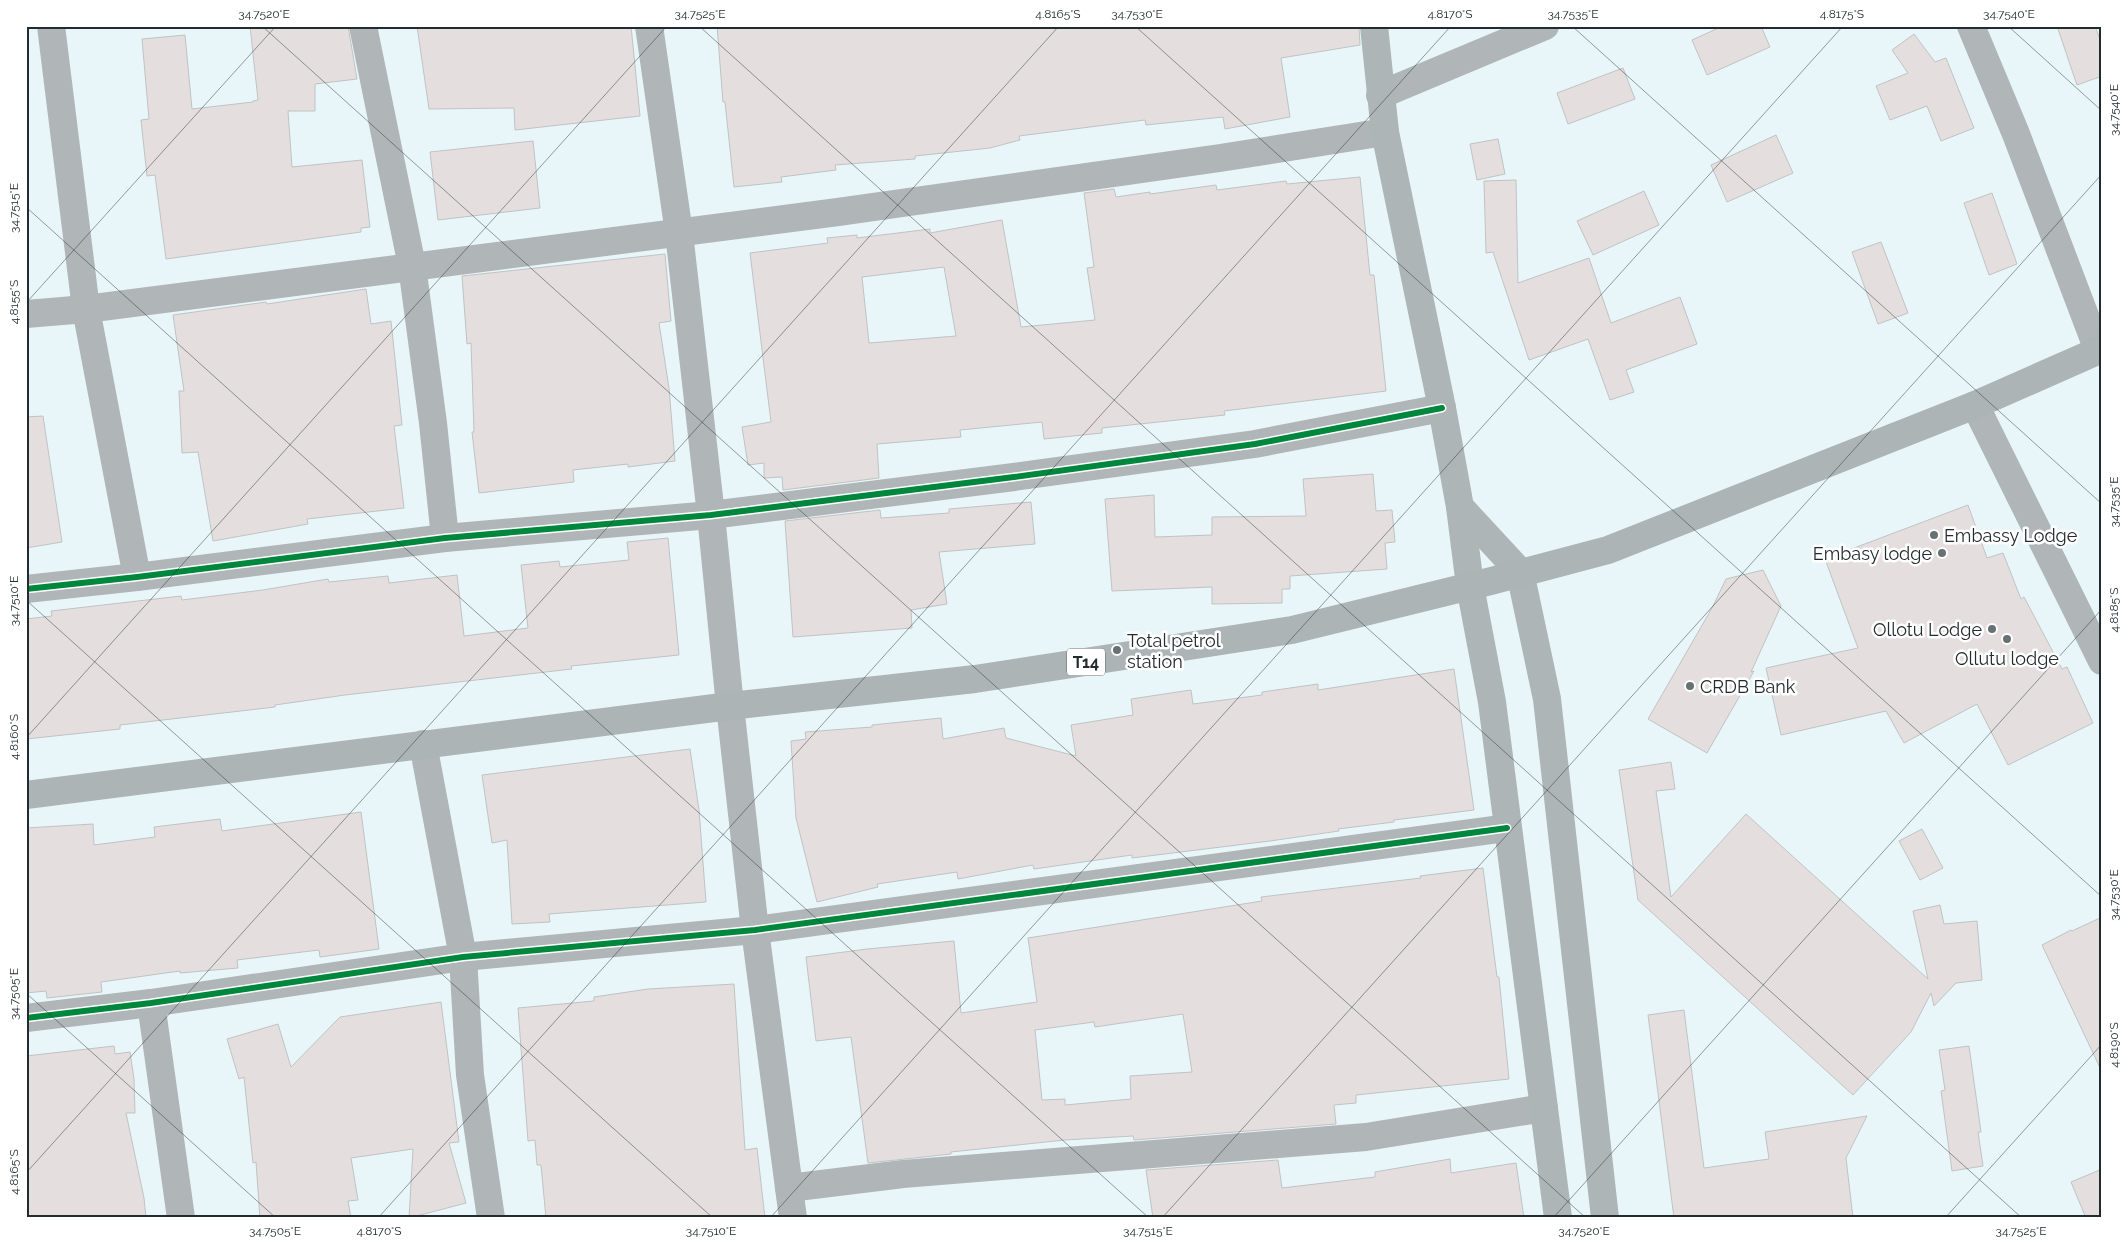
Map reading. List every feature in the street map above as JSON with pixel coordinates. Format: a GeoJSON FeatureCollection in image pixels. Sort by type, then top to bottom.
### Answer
{"type":"FeatureCollection","features":[{"type":"Feature","properties":{"kind":"highway","name":"T14"},"geometry":{"type":"LineString","coordinates":[[26,795],[730,706],[975,679],[1292,630],[1608,550],[1975,405],[2100,350]]}},
{"type":"Feature","properties":{"kind":"main road"},"geometry":{"type":"LineString","coordinates":[[1374,26],[1385,132],[1442,408],[1460,507],[1470,586],[1492,702],[1558,1218]]}},
{"type":"Feature","properties":{"kind":"main road"},"geometry":{"type":"LineString","coordinates":[[1460,507],[1520,572],[1547,699],[1606,1218]]}},
{"type":"Feature","properties":{"kind":"street"},"geometry":{"type":"LineString","coordinates":[[51,26],[86,309],[137,577]]}},
{"type":"Feature","properties":{"kind":"street"},"geometry":{"type":"LineString","coordinates":[[363,26],[412,266],[433,423],[445,538]]}},
{"type":"Feature","properties":{"kind":"street"},"geometry":{"type":"LineString","coordinates":[[649,26],[679,233],[755,930],[793,1218]]}},
{"type":"Feature","properties":{"kind":"street"},"geometry":{"type":"LineString","coordinates":[[1380,95],[1545,26]]}},
{"type":"Feature","properties":{"kind":"street"},"geometry":{"type":"LineString","coordinates":[[1971,26],[2016,134],[2100,350]]}},
{"type":"Feature","properties":{"kind":"street"},"geometry":{"type":"LineString","coordinates":[[26,314],[86,309],[679,233],[1220,158],[1385,132]]}},
{"type":"Feature","properties":{"kind":"street"},"geometry":{"type":"LineString","coordinates":[[1975,405],[2102,661]]}},
{"type":"Feature","properties":{"kind":"street"},"geometry":{"type":"LineString","coordinates":[[26,588],[137,577],[445,538],[711,515],[1255,444],[1442,408]]}},
{"type":"Feature","properties":{"kind":"street"},"geometry":{"type":"LineString","coordinates":[[423,744],[463,957],[470,1075],[491,1218]]}},
{"type":"Feature","properties":{"kind":"street"},"geometry":{"type":"LineString","coordinates":[[26,1018],[151,1003],[463,957],[755,930],[1507,828]]}},
{"type":"Feature","properties":{"kind":"street"},"geometry":{"type":"LineString","coordinates":[[151,1003],[181,1218]]}},
{"type":"Feature","properties":{"kind":"street"},"geometry":{"type":"LineString","coordinates":[[789,1188],[903,1174],[1366,1137],[1544,1108]]}},
{"type":"Feature","properties":{"kind":"building"},"geometry":{"type":"Polygon","coordinates":[[[250,26],[348,26],[357,79],[315,84],[315,111],[288,111],[292,167],[362,160],[370,227],[361,228],[361,232],[166,259],[155,175],[147,176],[141,120],[149,119],[142,39],[185,35],[192,109],[253,102],[258,100],[250,26]]]}},
{"type":"Feature","properties":{"kind":"building"},"geometry":{"type":"Polygon","coordinates":[[[417,26],[631,26],[640,116],[515,130],[514,108],[429,109],[417,26]]]}},
{"type":"Feature","properties":{"kind":"building"},"geometry":{"type":"Polygon","coordinates":[[[717,26],[1359,26],[1360,45],[1281,58],[1290,117],[1225,129],[1223,117],[1146,125],[1145,120],[1019,136],[1020,140],[990,148],[915,156],[915,159],[835,165],[836,170],[781,177],[782,182],[734,187],[725,102],[723,102],[717,26]]]}},
{"type":"Feature","properties":{"kind":"building"},"geometry":{"type":"Polygon","coordinates":[[[1723,26],[1761,26],[1770,47],[1707,75],[1692,40],[1723,26]]]}},
{"type":"Feature","properties":{"kind":"building"},"geometry":{"type":"Polygon","coordinates":[[[2057,26],[2095,26],[2102,45],[2102,76],[2077,85],[2057,26]]]}},
{"type":"Feature","properties":{"kind":"building"},"geometry":{"type":"Polygon","coordinates":[[[1914,34],[1935,62],[1946,58],[1974,128],[1941,141],[1927,106],[1890,120],[1876,86],[1908,73],[1892,50],[1914,34]]]}},
{"type":"Feature","properties":{"kind":"building"},"geometry":{"type":"Polygon","coordinates":[[[1623,68],[1635,99],[1568,124],[1557,93],[1623,68]]]}},
{"type":"Feature","properties":{"kind":"building"},"geometry":{"type":"Polygon","coordinates":[[[1776,135],[1793,173],[1727,202],[1711,165],[1776,135]]]}},
{"type":"Feature","properties":{"kind":"building"},"geometry":{"type":"Polygon","coordinates":[[[1498,139],[1505,174],[1477,180],[1470,144],[1498,139]]]}},
{"type":"Feature","properties":{"kind":"building"},"geometry":{"type":"Polygon","coordinates":[[[533,141],[540,208],[438,220],[430,152],[533,141]]]}},
{"type":"Feature","properties":{"kind":"building"},"geometry":{"type":"Polygon","coordinates":[[[1360,177],[1370,275],[1374,275],[1386,391],[1224,411],[1225,415],[1102,428],[1102,433],[1044,439],[1042,422],[960,430],[961,437],[877,444],[879,478],[783,490],[782,477],[764,478],[764,463],[748,465],[742,427],[771,422],[750,253],[828,243],[827,238],[857,235],[857,238],[930,229],[930,233],[1002,220],[1021,327],[1095,320],[1087,268],[1094,267],[1084,193],[1114,189],[1116,197],[1216,185],[1217,190],[1286,181],[1287,184],[1360,177]],[[944,267],[862,277],[869,343],[956,336],[944,267]]]}},
{"type":"Feature","properties":{"kind":"building"},"geometry":{"type":"Polygon","coordinates":[[[1516,180],[1518,283],[1589,258],[1611,323],[1680,297],[1697,344],[1626,370],[1634,392],[1610,400],[1588,339],[1529,360],[1493,252],[1486,253],[1484,181],[1516,180]]]}},
{"type":"Feature","properties":{"kind":"building"},"geometry":{"type":"Polygon","coordinates":[[[1644,191],[1659,225],[1593,255],[1577,221],[1644,191]]]}},
{"type":"Feature","properties":{"kind":"building"},"geometry":{"type":"Polygon","coordinates":[[[1992,193],[2017,264],[1989,275],[1964,203],[1992,193]]]}},
{"type":"Feature","properties":{"kind":"building"},"geometry":{"type":"Polygon","coordinates":[[[1881,242],[1908,313],[1878,324],[1852,252],[1881,242]]]}},
{"type":"Feature","properties":{"kind":"building"},"geometry":{"type":"Polygon","coordinates":[[[665,254],[671,321],[659,323],[669,388],[675,461],[628,467],[628,464],[573,470],[574,482],[479,493],[472,432],[474,432],[471,343],[467,344],[462,276],[665,254]]]}},
{"type":"Feature","properties":{"kind":"building"},"geometry":{"type":"Polygon","coordinates":[[[366,289],[371,324],[391,321],[402,425],[394,426],[404,508],[307,519],[308,524],[213,541],[198,452],[182,453],[179,391],[184,391],[173,315],[266,302],[267,304],[366,289]]]}},
{"type":"Feature","properties":{"kind":"building"},"geometry":{"type":"Polygon","coordinates":[[[43,416],[62,542],[26,548],[26,417],[43,416]]]}},
{"type":"Feature","properties":{"kind":"building"},"geometry":{"type":"Polygon","coordinates":[[[1373,474],[1376,511],[1392,510],[1395,542],[1385,543],[1387,569],[1290,576],[1290,589],[1282,589],[1282,603],[1212,604],[1212,587],[1112,591],[1105,499],[1154,495],[1155,537],[1212,535],[1212,517],[1306,516],[1303,479],[1373,474]]]}},
{"type":"Feature","properties":{"kind":"building"},"geometry":{"type":"Polygon","coordinates":[[[1031,502],[1035,544],[939,552],[947,604],[911,610],[912,628],[793,637],[785,521],[880,510],[881,518],[949,513],[949,509],[1031,502]]]}},
{"type":"Feature","properties":{"kind":"building"},"geometry":{"type":"Polygon","coordinates":[[[1968,505],[1987,558],[2003,553],[2021,599],[2024,597],[2062,669],[2067,667],[2093,723],[2008,765],[1977,704],[1904,743],[1886,711],[1781,735],[1766,668],[1858,648],[1825,559],[1968,505]]]}},
{"type":"Feature","properties":{"kind":"building"},"geometry":{"type":"Polygon","coordinates":[[[668,538],[679,655],[571,666],[572,669],[345,695],[275,705],[275,707],[120,725],[120,729],[26,739],[26,619],[52,616],[51,611],[181,596],[182,600],[263,590],[328,579],[329,582],[388,576],[389,583],[457,575],[464,636],[528,628],[521,565],[559,561],[560,567],[629,560],[627,542],[668,538]]]}},
{"type":"Feature","properties":{"kind":"building"},"geometry":{"type":"Polygon","coordinates":[[[1763,570],[1781,606],[1751,672],[1754,671],[1707,753],[1648,719],[1712,608],[1726,579],[1763,570]]]}},
{"type":"Feature","properties":{"kind":"building"},"geometry":{"type":"Polygon","coordinates":[[[1454,669],[1474,810],[1394,820],[1394,822],[1338,829],[1339,831],[1270,841],[1132,858],[1132,855],[1034,869],[1033,865],[958,879],[957,872],[877,884],[878,887],[817,902],[796,818],[791,741],[806,739],[805,732],[872,727],[872,725],[941,718],[943,739],[1004,728],[1006,738],[1076,756],[1071,725],[1133,715],[1131,699],[1191,690],[1193,704],[1262,695],[1262,692],[1318,684],[1318,690],[1454,669]]]}},
{"type":"Feature","properties":{"kind":"building"},"geometry":{"type":"Polygon","coordinates":[[[690,749],[699,810],[706,902],[549,914],[550,922],[512,924],[507,840],[492,843],[482,775],[690,749]]]}},
{"type":"Feature","properties":{"kind":"building"},"geometry":{"type":"Polygon","coordinates":[[[1671,762],[1675,789],[1656,791],[1671,897],[1746,814],[1928,979],[1913,911],[1940,905],[1944,924],[1977,921],[1982,980],[1956,983],[1934,1006],[1931,993],[1911,1032],[1853,1095],[1638,900],[1619,770],[1671,762]]]}},
{"type":"Feature","properties":{"kind":"building"},"geometry":{"type":"Polygon","coordinates":[[[361,812],[379,949],[320,957],[319,950],[237,960],[238,968],[180,973],[180,971],[101,982],[102,992],[47,998],[46,991],[26,993],[26,828],[93,824],[94,845],[155,837],[154,827],[220,819],[222,831],[361,812]]]}},
{"type":"Feature","properties":{"kind":"building"},"geometry":{"type":"Polygon","coordinates":[[[1922,829],[1943,868],[1920,880],[1899,841],[1922,829]]]}},
{"type":"Feature","properties":{"kind":"building"},"geometry":{"type":"Polygon","coordinates":[[[1483,868],[1497,977],[1499,977],[1509,1079],[1356,1095],[1356,1103],[1334,1105],[1336,1124],[1134,1140],[1133,1136],[1065,1140],[868,1163],[851,1037],[816,1041],[806,957],[954,941],[961,1013],[1037,1002],[1028,938],[1262,901],[1261,897],[1421,878],[1420,876],[1483,868]],[[1183,1014],[1095,1027],[1094,1022],[1035,1030],[1042,1100],[1065,1099],[1065,1105],[1131,1099],[1130,1076],[1192,1072],[1183,1014]]]}},
{"type":"Feature","properties":{"kind":"building"},"geometry":{"type":"Polygon","coordinates":[[[2102,917],[2102,1072],[2042,945],[2102,917]]]}},
{"type":"Feature","properties":{"kind":"building"},"geometry":{"type":"Polygon","coordinates":[[[734,984],[745,1150],[757,1148],[765,1218],[546,1218],[541,1165],[537,1165],[535,1140],[528,1141],[518,1008],[594,1001],[594,997],[648,989],[734,984]]]}},
{"type":"Feature","properties":{"kind":"building"},"geometry":{"type":"Polygon","coordinates":[[[441,1002],[459,1142],[449,1143],[466,1203],[409,1218],[413,1149],[351,1158],[358,1200],[348,1201],[351,1218],[260,1218],[256,1162],[253,1163],[244,1077],[239,1079],[227,1039],[278,1024],[291,1067],[340,1017],[441,1002]]]}},
{"type":"Feature","properties":{"kind":"building"},"geometry":{"type":"Polygon","coordinates":[[[1684,1010],[1704,1168],[1769,1159],[1765,1132],[1867,1116],[1846,1158],[1853,1218],[1674,1218],[1648,1015],[1684,1010]]]}},
{"type":"Feature","properties":{"kind":"building"},"geometry":{"type":"Polygon","coordinates":[[[114,1046],[115,1054],[130,1052],[134,1079],[135,1113],[126,1113],[144,1198],[146,1218],[26,1218],[26,1056],[114,1046]]]}},
{"type":"Feature","properties":{"kind":"building"},"geometry":{"type":"Polygon","coordinates":[[[1969,1046],[1981,1132],[1978,1132],[1983,1166],[1952,1171],[1941,1091],[1945,1090],[1939,1050],[1969,1046]]]}},
{"type":"Feature","properties":{"kind":"building"},"geometry":{"type":"Polygon","coordinates":[[[1450,1159],[1451,1173],[1516,1163],[1524,1218],[1153,1218],[1146,1170],[1278,1160],[1282,1188],[1375,1177],[1375,1172],[1450,1159]]]}},
{"type":"Feature","properties":{"kind":"building"},"geometry":{"type":"Polygon","coordinates":[[[2102,1169],[2102,1218],[2086,1218],[2071,1182],[2102,1169]]]}},
{"type":"Feature","properties":{"kind":"cycle path"},"geometry":{"type":"LineString","coordinates":[[26,589],[445,538],[711,515],[1014,477],[1255,444],[1442,408]]}},
{"type":"Feature","properties":{"kind":"cycle path"},"geometry":{"type":"LineString","coordinates":[[26,1018],[151,1003],[463,957],[755,930],[1507,828]]}},
{"type":"Feature","properties":{"kind":"place","name":"Embassy Lodge"},"geometry":{"type":"Point","coordinates":[1934,535]}},
{"type":"Feature","properties":{"kind":"place","name":"Embasy lodge"},"geometry":{"type":"Point","coordinates":[1942,553]}},
{"type":"Feature","properties":{"kind":"place","name":"Ollotu Lodge"},"geometry":{"type":"Point","coordinates":[1992,629]}},
{"type":"Feature","properties":{"kind":"place","name":"Ollutu lodge"},"geometry":{"type":"Point","coordinates":[2007,639]}},
{"type":"Feature","properties":{"kind":"place","name":"Total petrol station"},"geometry":{"type":"Point","coordinates":[1117,650]}},
{"type":"Feature","properties":{"kind":"place","name":"CRDB Bank"},"geometry":{"type":"Point","coordinates":[1690,686]}}]}
